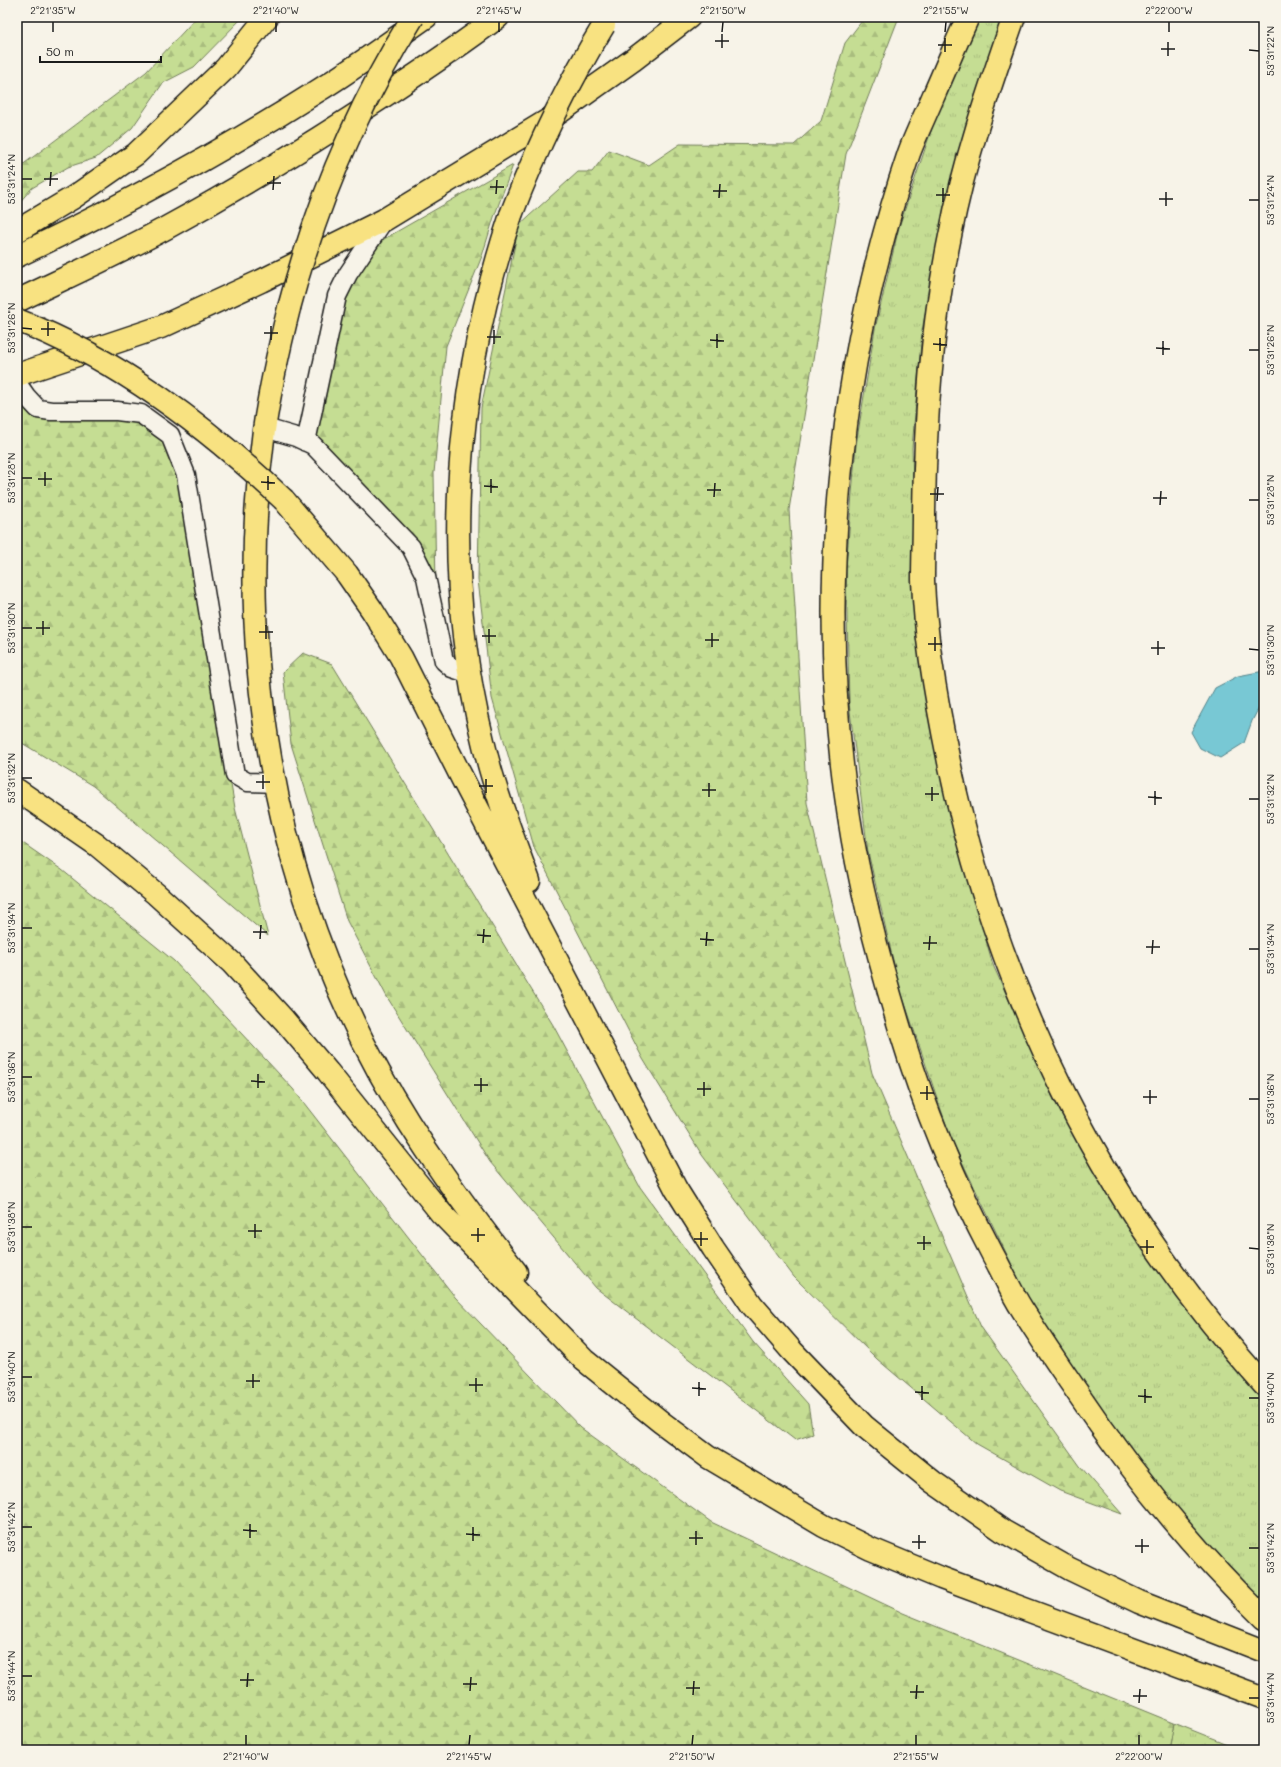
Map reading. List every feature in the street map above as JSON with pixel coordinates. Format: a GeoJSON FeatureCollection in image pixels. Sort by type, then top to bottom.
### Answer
{"type":"FeatureCollection","features":[{"type":"Feature","properties":{"kind":"highway"},"geometry":{"type":"LineString","coordinates":[[17,231],[74,197],[136,154],[226,68],[267,17]]}},
{"type":"Feature","properties":{"kind":"highway"},"geometry":{"type":"LineString","coordinates":[[413,17],[375,84],[337,162],[308,242],[289,308],[272,382],[265,428],[255,546],[256,620],[259,674],[275,783],[300,881],[314,926],[340,991],[377,1070],[421,1144],[459,1200],[584,1360]]}},
{"type":"Feature","properties":{"kind":"highway"},"geometry":{"type":"LineString","coordinates":[[17,256],[85,224],[198,163],[317,92],[426,17]]}},
{"type":"Feature","properties":{"kind":"highway"},"geometry":{"type":"LineString","coordinates":[[17,301],[91,266],[159,231],[242,185],[327,134],[423,70],[498,17]]}},
{"type":"Feature","properties":{"kind":"highway"},"geometry":{"type":"LineString","coordinates":[[17,375],[161,327],[261,281],[384,220],[547,122],[633,60],[689,17]]}},
{"type":"Feature","properties":{"kind":"highway"},"geometry":{"type":"LineString","coordinates":[[968,17],[908,157],[866,307],[848,413],[839,490],[835,567],[834,650],[839,730],[849,816],[864,899],[885,980],[905,1047],[950,1168],[1021,1308],[1109,1439],[1160,1504],[1219,1571],[1261,1615]]}},
{"type":"Feature","properties":{"kind":"highway"},"geometry":{"type":"LineString","coordinates":[[1014,17],[990,84],[964,172],[950,236],[939,301],[929,376],[924,451],[923,582],[931,662],[941,726],[957,802],[983,895],[1028,1016],[1072,1112],[1122,1198],[1164,1260],[1198,1307],[1237,1355],[1264,1385]]}},
{"type":"Feature","properties":{"kind":"highway"},"geometry":{"type":"LineString","coordinates":[[560,962],[499,798],[482,741],[470,674],[461,610],[458,528],[460,458],[470,380],[479,328],[499,250],[536,151],[570,83],[606,21]]}},
{"type":"Feature","properties":{"kind":"highway"},"geometry":{"type":"LineString","coordinates":[[17,320],[114,368],[169,404],[222,444],[284,500],[347,574],[372,610],[401,657],[462,778],[560,962],[676,1188],[713,1248],[752,1305],[782,1340],[864,1426],[933,1482],[968,1508],[1035,1550],[1127,1596],[1264,1651]]}},
{"type":"Feature","properties":{"kind":"highway"},"geometry":{"type":"LineString","coordinates":[[17,790],[97,845],[156,894],[232,963],[304,1043],[441,1213],[584,1360],[661,1422],[708,1457],[824,1526],[871,1549],[941,1578],[1264,1698]]}},
{"type":"Feature","properties":{"kind":"lane"},"geometry":{"type":"LineString","coordinates":[[306,442],[337,296],[348,274],[384,220]]}},
{"type":"Feature","properties":{"kind":"lane"},"geometry":{"type":"LineString","coordinates":[[17,383],[38,409],[51,411],[117,411],[141,414],[170,435],[186,474],[235,775],[247,782],[275,783]]}},
{"type":"Feature","properties":{"kind":"lane"},"geometry":{"type":"LineString","coordinates":[[265,428],[296,437],[313,446],[411,548],[426,577],[444,661],[452,668],[470,674]]}},
{"type":"Feature","properties":{"kind":"green space"},"geometry":{"type":"Polygon","coordinates":[[[197,17],[243,17],[194,67],[163,83],[132,128],[96,158],[68,167],[32,188],[17,205],[17,169],[146,72],[197,17]]]}},
{"type":"Feature","properties":{"kind":"green space"},"geometry":{"type":"Polygon","coordinates":[[[865,17],[899,17],[846,154],[789,510],[807,803],[872,1073],[981,1327],[1080,1466],[1122,1514],[1060,1491],[977,1444],[877,1359],[794,1277],[702,1155],[643,1059],[534,847],[492,698],[478,580],[481,408],[519,225],[578,172],[592,172],[609,150],[649,165],[680,144],[794,145],[821,121],[845,43],[865,17]]]}},
{"type":"Feature","properties":{"kind":"green space"},"geometry":{"type":"Polygon","coordinates":[[[977,17],[1002,17],[972,109],[939,235],[922,331],[912,448],[915,564],[955,831],[993,965],[1055,1102],[1139,1245],[1264,1402],[1264,1602],[1164,1500],[1090,1400],[1026,1294],[951,1139],[899,986],[868,852],[849,703],[846,568],[856,445],[875,329],[899,227],[941,101],[977,17]]]}},
{"type":"Feature","properties":{"kind":"green space"},"geometry":{"type":"Polygon","coordinates":[[[513,165],[494,217],[482,256],[446,346],[434,473],[437,643],[415,544],[304,423],[356,255],[513,165]]]}},
{"type":"Feature","properties":{"kind":"green space"},"geometry":{"type":"Polygon","coordinates":[[[116,405],[157,424],[177,470],[235,808],[268,936],[93,786],[17,740],[17,407],[116,405]]]}},
{"type":"Feature","properties":{"kind":"green space"},"geometry":{"type":"Polygon","coordinates":[[[303,653],[332,664],[553,1025],[640,1187],[753,1342],[808,1404],[813,1434],[795,1440],[596,1288],[490,1162],[387,997],[347,921],[291,744],[283,672],[303,653]]]}},
{"type":"Feature","properties":{"kind":"green space"},"geometry":{"type":"Polygon","coordinates":[[[17,839],[62,870],[174,961],[293,1089],[455,1297],[581,1428],[711,1522],[903,1613],[1174,1723],[1169,1750],[17,1750],[17,839]]]}},
{"type":"Feature","properties":{"kind":"green space"},"geometry":{"type":"Polygon","coordinates":[[[1174,1723],[1242,1750],[1169,1750],[1174,1723]]]}},
{"type":"Feature","properties":{"kind":"water"},"geometry":{"type":"Polygon","coordinates":[[[1264,671],[1264,698],[1252,721],[1244,743],[1220,758],[1200,748],[1191,732],[1215,688],[1238,676],[1264,671]]]}}]}
